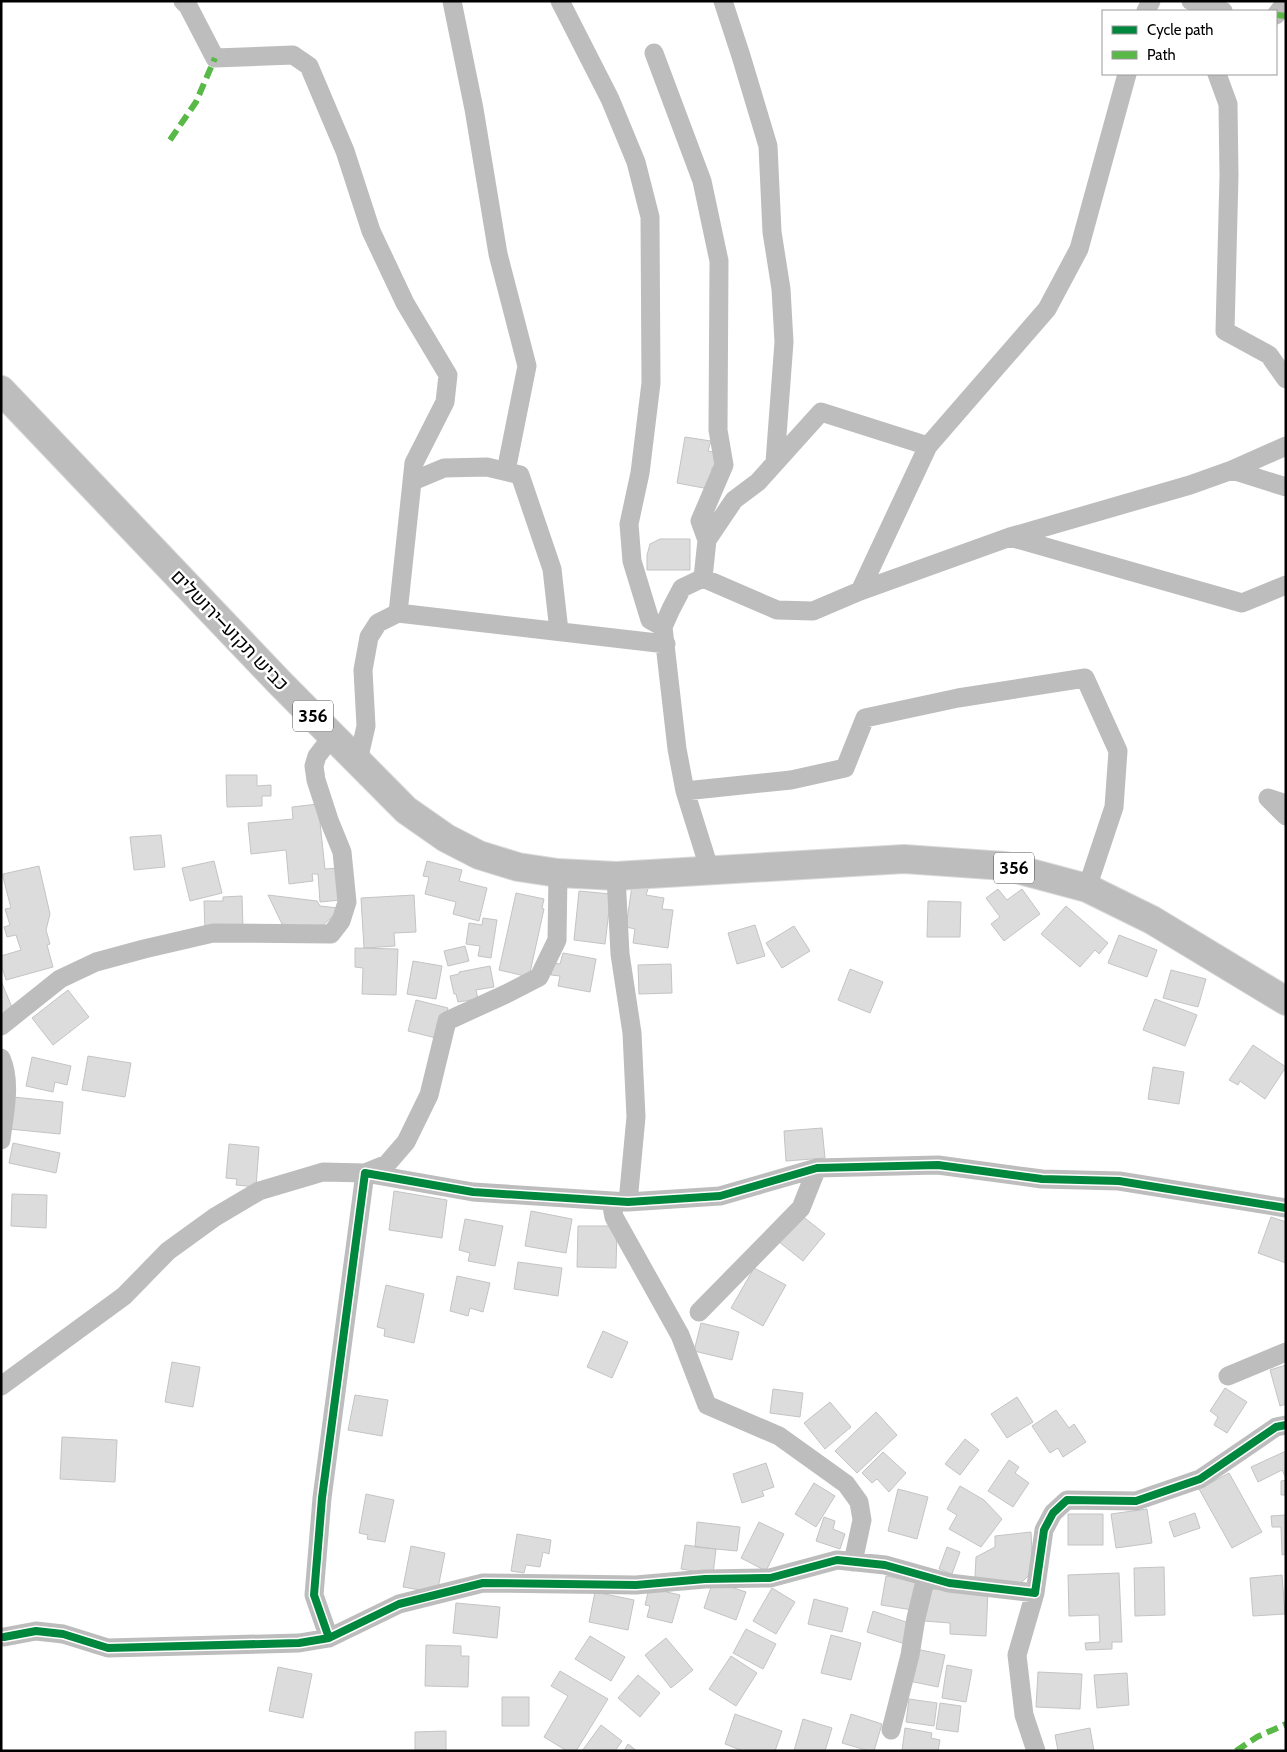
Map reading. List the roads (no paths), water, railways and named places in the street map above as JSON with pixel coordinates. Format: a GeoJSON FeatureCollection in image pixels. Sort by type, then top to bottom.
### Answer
{"type":"FeatureCollection","features":[{"type":"Feature","properties":{"kind":"main road","name":"כביש תקוע–ירושלים"},"geometry":{"type":"LineString","coordinates":[[1,390],[279,682],[406,810],[446,838],[479,855],[518,867],[558,873],[616,876],[710,871]]}},
{"type":"Feature","properties":{"kind":"main road","name":"356"},"geometry":{"type":"LineString","coordinates":[[710,871],[904,860],[1005,866],[1087,888],[1152,920],[1286,1001]]}},
{"type":"Feature","properties":{"kind":"street"},"geometry":{"type":"LineString","coordinates":[[183,1],[188,6],[215,58],[293,55],[309,66],[345,151],[371,231],[405,303],[448,375],[445,402],[414,464],[398,613]]}},
{"type":"Feature","properties":{"kind":"street"},"geometry":{"type":"LineString","coordinates":[[452,1],[474,109],[498,254],[527,366],[506,471]]}},
{"type":"Feature","properties":{"kind":"street"},"geometry":{"type":"LineString","coordinates":[[560,1],[610,99],[636,162],[650,217],[651,383],[640,474],[629,524],[632,561],[650,620],[665,635]]}},
{"type":"Feature","properties":{"kind":"street"},"geometry":{"type":"LineString","coordinates":[[723,1],[768,146],[772,232],[780,289],[784,342],[775,462]]}},
{"type":"Feature","properties":{"kind":"street"},"geometry":{"type":"LineString","coordinates":[[1191,1],[1220,10]]}},
{"type":"Feature","properties":{"kind":"street"},"geometry":{"type":"LineString","coordinates":[[1277,14],[1286,2]]}},
{"type":"Feature","properties":{"kind":"street"},"geometry":{"type":"LineString","coordinates":[[654,53],[702,181],[719,261],[718,430],[724,465],[700,521],[707,540],[703,578]]}},
{"type":"Feature","properties":{"kind":"street"},"geometry":{"type":"LineString","coordinates":[[860,591],[928,446],[1047,309],[1079,249],[1127,75]]}},
{"type":"Feature","properties":{"kind":"street"},"geometry":{"type":"LineString","coordinates":[[1217,75],[1228,104],[1229,176],[1225,331],[1269,355],[1286,379]]}},
{"type":"Feature","properties":{"kind":"street"},"geometry":{"type":"LineString","coordinates":[[707,540],[734,500],[758,482],[821,412],[928,446]]}},
{"type":"Feature","properties":{"kind":"street"},"geometry":{"type":"LineString","coordinates":[[710,871],[685,791],[678,749],[665,635],[670,609],[682,588],[703,578],[777,610],[813,611],[860,591],[1010,537],[1190,485],[1232,470],[1286,446]]}},
{"type":"Feature","properties":{"kind":"street"},"geometry":{"type":"LineString","coordinates":[[413,481],[444,468],[487,467],[520,475],[552,569],[559,631]]}},
{"type":"Feature","properties":{"kind":"street"},"geometry":{"type":"LineString","coordinates":[[1232,470],[1286,487]]}},
{"type":"Feature","properties":{"kind":"street"},"geometry":{"type":"LineString","coordinates":[[1010,537],[1242,603],[1286,585]]}},
{"type":"Feature","properties":{"kind":"street"},"geometry":{"type":"LineString","coordinates":[[358,761],[366,726],[363,670],[368,637],[378,623],[398,613],[559,631],[665,635]]}},
{"type":"Feature","properties":{"kind":"street"},"geometry":{"type":"LineString","coordinates":[[685,791],[791,780],[845,768],[865,718],[958,698],[1085,678],[1118,751],[1114,807],[1087,888]]}},
{"type":"Feature","properties":{"kind":"street"},"geometry":{"type":"LineString","coordinates":[[1,1026],[60,979],[96,962],[213,933],[331,934],[341,920],[347,902],[342,852],[329,820],[316,780],[314,766],[317,756],[324,747],[336,738]]}},
{"type":"Feature","properties":{"kind":"street"},"geometry":{"type":"LineString","coordinates":[[1286,804],[1268,798],[1286,816]]}},
{"type":"Feature","properties":{"kind":"street"},"geometry":{"type":"LineString","coordinates":[[365,1173],[387,1164],[406,1142],[430,1096],[447,1021],[506,994],[539,976],[557,940],[558,873]]}},
{"type":"Feature","properties":{"kind":"street"},"geometry":{"type":"LineString","coordinates":[[616,876],[620,954],[632,1033],[636,1117],[620,1202],[614,1217],[680,1335],[707,1405],[779,1436],[846,1484],[859,1502],[862,1520],[853,1562]]}},
{"type":"Feature","properties":{"kind":"street"},"geometry":{"type":"LineString","coordinates":[[1,1058],[4,1064],[7,1092],[1,1140]]}},
{"type":"Feature","properties":{"kind":"street"},"geometry":{"type":"LineString","coordinates":[[1,1386],[124,1296],[168,1251],[215,1217],[259,1191],[323,1172],[365,1173],[473,1192],[620,1202],[720,1196],[817,1168],[938,1166],[1042,1179],[1120,1181],[1286,1208]]}},
{"type":"Feature","properties":{"kind":"street"},"geometry":{"type":"LineString","coordinates":[[699,1312],[801,1208],[817,1168]]}},
{"type":"Feature","properties":{"kind":"street"},"geometry":{"type":"LineString","coordinates":[[329,1638],[314,1595],[322,1498],[365,1173]]}},
{"type":"Feature","properties":{"kind":"street"},"geometry":{"type":"LineString","coordinates":[[1228,1376],[1286,1352]]}},
{"type":"Feature","properties":{"kind":"street"},"geometry":{"type":"LineString","coordinates":[[1036,1751],[1024,1715],[1017,1655],[1034,1593],[1044,1530],[1053,1513],[1067,1500],[1136,1501],[1200,1479],[1276,1427],[1286,1424]]}},
{"type":"Feature","properties":{"kind":"street"},"geometry":{"type":"LineString","coordinates":[[4,1637],[36,1631],[63,1634],[108,1648],[299,1643],[329,1638],[399,1604],[483,1583],[636,1585],[705,1579],[770,1578],[837,1560],[885,1565],[949,1583],[1034,1593]]}},
{"type":"Feature","properties":{"kind":"street"},"geometry":{"type":"LineString","coordinates":[[891,1730],[910,1655],[926,1576]]}}]}
